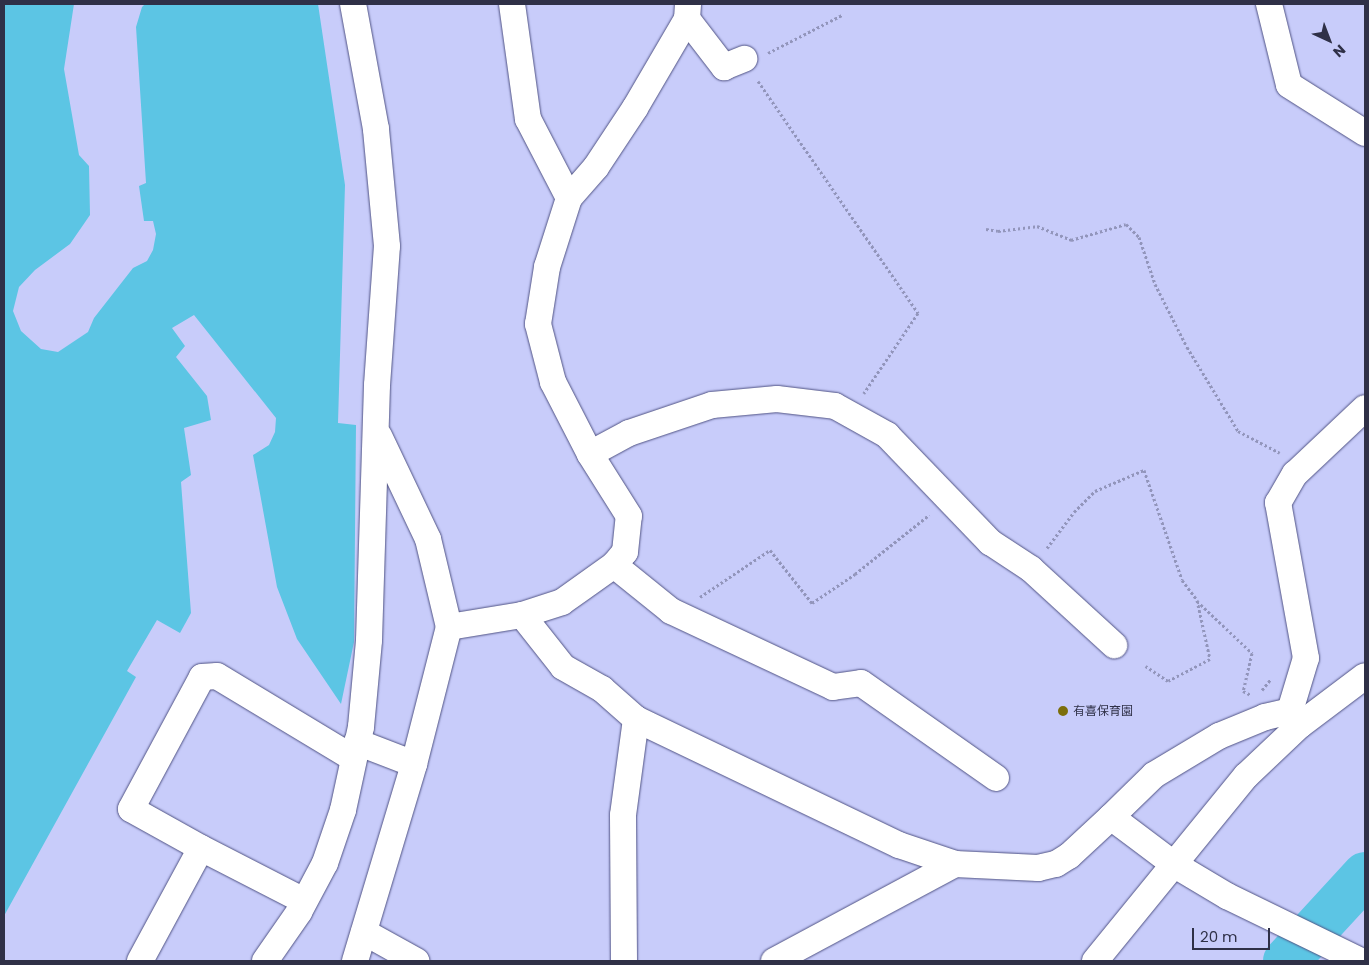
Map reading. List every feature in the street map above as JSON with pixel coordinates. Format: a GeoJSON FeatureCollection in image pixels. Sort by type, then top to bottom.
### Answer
{"type":"FeatureCollection","features":[{"type":"Feature","properties":{"kind":"street"},"geometry":{"type":"LineString","coordinates":[[265,961],[304,901],[328,854],[343,810],[355,750],[369,640],[378,433],[377,385],[387,246],[376,129],[353,4]]}},
{"type":"Feature","properties":{"kind":"street"},"geometry":{"type":"LineString","coordinates":[[512,4],[528,119],[569,198]]}},
{"type":"Feature","properties":{"kind":"street"},"geometry":{"type":"LineString","coordinates":[[1269,4],[1289,85],[1365,133]]}},
{"type":"Feature","properties":{"kind":"street"},"geometry":{"type":"LineString","coordinates":[[449,628],[522,615],[562,602],[614,565],[625,552],[630,516],[590,454],[553,382],[538,324],[547,267],[569,198],[613,143],[687,11],[724,66],[744,59]]}},
{"type":"Feature","properties":{"kind":"street"},"geometry":{"type":"LineString","coordinates":[[590,454],[629,433],[712,405],[777,399],[835,406],[887,436],[990,542],[1031,569],[1114,645]]}},
{"type":"Feature","properties":{"kind":"street"},"geometry":{"type":"LineString","coordinates":[[1295,718],[1306,658],[1278,503],[1295,474],[1365,408]]}},
{"type":"Feature","properties":{"kind":"street"},"geometry":{"type":"LineString","coordinates":[[355,961],[414,764],[449,628],[428,539],[378,433]]}},
{"type":"Feature","properties":{"kind":"street"},"geometry":{"type":"LineString","coordinates":[[614,565],[680,615],[833,687],[862,683],[996,778]]}},
{"type":"Feature","properties":{"kind":"street"},"geometry":{"type":"LineString","coordinates":[[522,615],[563,666],[602,689],[636,719],[899,845],[955,864],[1038,868],[1056,864],[1112,817],[1154,775],[1219,736],[1265,717],[1295,718]]}},
{"type":"Feature","properties":{"kind":"street"},"geometry":{"type":"LineString","coordinates":[[304,901],[201,848],[131,809],[202,677],[217,676],[355,750],[414,764]]}},
{"type":"Feature","properties":{"kind":"street"},"geometry":{"type":"LineString","coordinates":[[1094,961],[1295,718],[1365,676]]}},
{"type":"Feature","properties":{"kind":"street"},"geometry":{"type":"LineString","coordinates":[[624,961],[623,815],[636,719]]}},
{"type":"Feature","properties":{"kind":"street"},"geometry":{"type":"LineString","coordinates":[[1112,817],[1175,865],[1227,896],[1361,961]]}},
{"type":"Feature","properties":{"kind":"street"},"geometry":{"type":"LineString","coordinates":[[140,961],[201,848]]}},
{"type":"Feature","properties":{"kind":"street"},"geometry":{"type":"LineString","coordinates":[[774,961],[955,864]]}},
{"type":"Feature","properties":{"kind":"street"},"geometry":{"type":"LineString","coordinates":[[364,932],[416,961]]}},
{"type":"Feature","properties":{"kind":"path"},"geometry":{"type":"LineString","coordinates":[[842,15],[771,52],[744,59],[793,136],[918,314],[850,414]]}},
{"type":"Feature","properties":{"kind":"path"},"geometry":{"type":"LineString","coordinates":[[986,230],[1037,226],[1071,240],[1126,224],[1139,237],[1155,284],[1187,347],[1238,431],[1306,464]]}},
{"type":"Feature","properties":{"kind":"path"},"geometry":{"type":"LineString","coordinates":[[1031,569],[1074,512],[1096,491],[1144,470],[1182,580],[1196,600],[1252,653],[1243,691],[1256,698],[1273,676]]}},
{"type":"Feature","properties":{"kind":"path"},"geometry":{"type":"LineString","coordinates":[[680,615],[701,596],[770,550],[812,603],[855,574],[949,499]]}},
{"type":"Feature","properties":{"kind":"path"},"geometry":{"type":"LineString","coordinates":[[1146,666],[1168,681],[1210,659],[1196,600]]}},
{"type":"Feature","properties":{"kind":"water"},"geometry":{"type":"Polygon","coordinates":[[[4,4],[74,4],[64,69],[79,155],[89,166],[90,215],[70,244],[35,270],[19,287],[13,311],[21,331],[41,349],[58,352],[88,332],[94,318],[133,268],[147,261],[153,250],[156,234],[153,221],[144,221],[139,186],[146,183],[136,27],[142,7],[145,4],[318,4],[345,185],[338,423],[356,425],[354,642],[341,704],[297,639],[277,587],[253,455],[269,445],[275,432],[276,418],[194,315],[172,328],[185,346],[176,357],[207,396],[211,420],[184,428],[191,475],[181,482],[191,613],[180,633],[157,620],[127,671],[136,677],[4,916],[4,4]]]}},
{"type":"Feature","properties":{"kind":"waterway"},"geometry":{"type":"LineString","coordinates":[[1286,961],[1365,875]]}},
{"type":"Feature","properties":{"kind":"place","name":"有喜保育園"},"geometry":{"type":"Point","coordinates":[1063,711]}}]}
